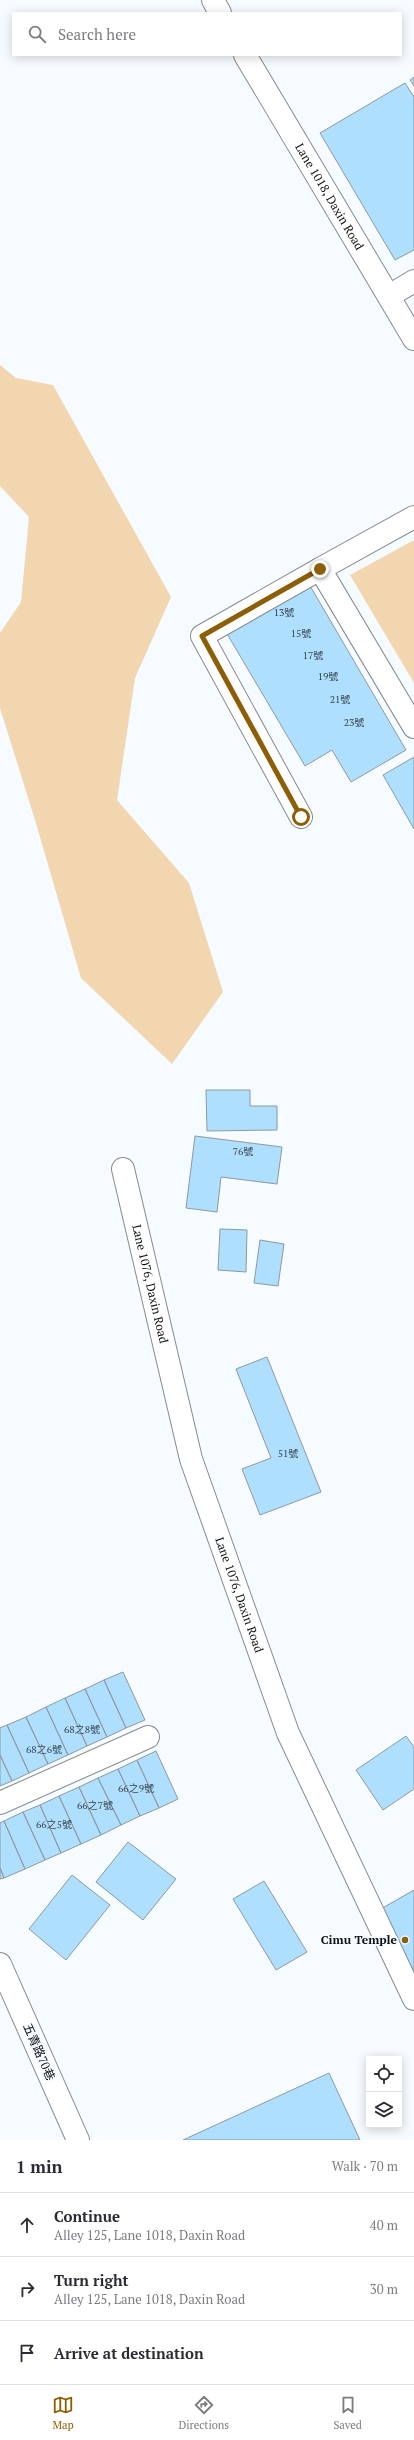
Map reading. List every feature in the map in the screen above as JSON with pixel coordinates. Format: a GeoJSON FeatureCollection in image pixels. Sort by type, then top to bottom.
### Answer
{"type":"FeatureCollection","features":[{"type":"Feature","properties":{"kind":"street"},"geometry":{"type":"LineString","coordinates":[[213,0],[219,12]]}},
{"type":"Feature","properties":{"kind":"street","name":"Lane 1018, Daxin Road"},"geometry":{"type":"LineString","coordinates":[[246,56],[414,339]]}},
{"type":"Feature","properties":{"kind":"street"},"geometry":{"type":"LineString","coordinates":[[388,296],[414,282]]}},
{"type":"Feature","properties":{"kind":"street"},"geometry":{"type":"LineString","coordinates":[[301,817],[202,636],[414,517]]}},
{"type":"Feature","properties":{"kind":"street"},"geometry":{"type":"LineString","coordinates":[[320,569],[414,726]]}},
{"type":"Feature","properties":{"kind":"street","name":"Lane 1076, Daxin Road"},"geometry":{"type":"LineString","coordinates":[[123,1170],[190,1459],[288,1733],[414,1999]]}},
{"type":"Feature","properties":{"kind":"street"},"geometry":{"type":"LineString","coordinates":[[0,1803],[148,1737]]}},
{"type":"Feature","properties":{"kind":"street","name":"五青路70巷"},"geometry":{"type":"LineString","coordinates":[[0,1964],[78,2140]]}},
{"type":"Feature","properties":{"kind":"shaded area"},"geometry":{"type":"Polygon","coordinates":[[[0,365],[16,378],[53,385],[171,597],[135,678],[117,800],[189,883],[223,992],[172,1064],[81,978],[35,820],[0,708],[0,633],[21,602],[29,517],[0,486],[0,365]]]}},
{"type":"Feature","properties":{"kind":"shaded area"},"geometry":{"type":"Polygon","coordinates":[[[414,540],[414,683],[350,575],[414,540]]]}},
{"type":"Feature","properties":{"kind":"building"},"geometry":{"type":"Polygon","coordinates":[[[414,77],[414,86],[410,80],[414,77]]]}},
{"type":"Feature","properties":{"kind":"building"},"geometry":{"type":"Polygon","coordinates":[[[405,83],[414,97],[414,250],[395,260],[320,133],[405,83]]]}},
{"type":"Feature","properties":{"kind":"building"},"geometry":{"type":"Polygon","coordinates":[[[306,579],[406,750],[351,782],[332,750],[305,766],[223,627],[306,579]]]}},
{"type":"Feature","properties":{"kind":"building"},"geometry":{"type":"Polygon","coordinates":[[[414,757],[414,829],[383,775],[414,757]]]}},
{"type":"Feature","properties":{"kind":"building"},"geometry":{"type":"Polygon","coordinates":[[[206,1090],[250,1090],[250,1106],[277,1106],[277,1130],[207,1131],[206,1090]]]}},
{"type":"Feature","properties":{"kind":"building"},"geometry":{"type":"Polygon","coordinates":[[[195,1136],[282,1147],[277,1184],[221,1177],[217,1212],[186,1208],[195,1136]]]}},
{"type":"Feature","properties":{"kind":"building"},"geometry":{"type":"Polygon","coordinates":[[[220,1229],[247,1230],[246,1272],[218,1270],[220,1229]]]}},
{"type":"Feature","properties":{"kind":"building"},"geometry":{"type":"Polygon","coordinates":[[[260,1240],[284,1244],[278,1286],[254,1283],[260,1240]]]}},
{"type":"Feature","properties":{"kind":"building"},"geometry":{"type":"Polygon","coordinates":[[[267,1357],[321,1492],[260,1515],[242,1469],[271,1458],[236,1369],[267,1357]]]}},
{"type":"Feature","properties":{"kind":"building"},"geometry":{"type":"Polygon","coordinates":[[[123,1672],[145,1720],[126,1728],[104,1680],[123,1672]]]}},
{"type":"Feature","properties":{"kind":"building"},"geometry":{"type":"Polygon","coordinates":[[[104,1680],[126,1728],[107,1737],[85,1689],[104,1680]]]}},
{"type":"Feature","properties":{"kind":"building"},"geometry":{"type":"Polygon","coordinates":[[[85,1689],[107,1737],[87,1746],[65,1698],[85,1689]]]}},
{"type":"Feature","properties":{"kind":"building"},"geometry":{"type":"Polygon","coordinates":[[[65,1698],[87,1746],[68,1755],[46,1707],[65,1698]]]}},
{"type":"Feature","properties":{"kind":"building"},"geometry":{"type":"Polygon","coordinates":[[[46,1707],[68,1755],[48,1764],[26,1717],[46,1707]]]}},
{"type":"Feature","properties":{"kind":"building"},"geometry":{"type":"Polygon","coordinates":[[[26,1717],[48,1764],[29,1773],[7,1725],[26,1717]]]}},
{"type":"Feature","properties":{"kind":"building"},"geometry":{"type":"Polygon","coordinates":[[[7,1725],[29,1773],[12,1781],[0,1755],[0,1728],[7,1725]]]}},
{"type":"Feature","properties":{"kind":"building"},"geometry":{"type":"Polygon","coordinates":[[[406,1736],[414,1747],[414,1789],[383,1810],[356,1770],[406,1736]]]}},
{"type":"Feature","properties":{"kind":"building"},"geometry":{"type":"Polygon","coordinates":[[[156,1751],[178,1799],[159,1808],[137,1760],[156,1751]]]}},
{"type":"Feature","properties":{"kind":"building"},"geometry":{"type":"Polygon","coordinates":[[[0,1755],[12,1781],[0,1786],[0,1755]]]}},
{"type":"Feature","properties":{"kind":"building"},"geometry":{"type":"Polygon","coordinates":[[[137,1760],[159,1808],[140,1816],[118,1769],[137,1760]]]}},
{"type":"Feature","properties":{"kind":"building"},"geometry":{"type":"Polygon","coordinates":[[[118,1769],[140,1816],[121,1825],[98,1778],[118,1769]]]}},
{"type":"Feature","properties":{"kind":"building"},"geometry":{"type":"Polygon","coordinates":[[[98,1778],[121,1825],[101,1835],[79,1787],[98,1778]]]}},
{"type":"Feature","properties":{"kind":"building"},"geometry":{"type":"Polygon","coordinates":[[[79,1787],[101,1835],[81,1844],[59,1796],[79,1787]]]}},
{"type":"Feature","properties":{"kind":"building"},"geometry":{"type":"Polygon","coordinates":[[[59,1796],[81,1844],[61,1853],[40,1805],[59,1796]]]}},
{"type":"Feature","properties":{"kind":"building"},"geometry":{"type":"Polygon","coordinates":[[[40,1805],[61,1853],[45,1860],[23,1812],[40,1805]]]}},
{"type":"Feature","properties":{"kind":"building"},"geometry":{"type":"Polygon","coordinates":[[[23,1812],[45,1860],[25,1869],[4,1821],[23,1812]]]}},
{"type":"Feature","properties":{"kind":"building"},"geometry":{"type":"Polygon","coordinates":[[[4,1821],[25,1869],[4,1878],[0,1868],[0,1823],[4,1821]]]}},
{"type":"Feature","properties":{"kind":"building"},"geometry":{"type":"Polygon","coordinates":[[[128,1842],[176,1879],[143,1920],[96,1882],[128,1842]]]}},
{"type":"Feature","properties":{"kind":"building"},"geometry":{"type":"Polygon","coordinates":[[[0,1868],[4,1878],[0,1879],[0,1868]]]}},
{"type":"Feature","properties":{"kind":"building"},"geometry":{"type":"Polygon","coordinates":[[[72,1875],[110,1905],[66,1960],[29,1929],[72,1875]]]}},
{"type":"Feature","properties":{"kind":"building"},"geometry":{"type":"Polygon","coordinates":[[[264,1881],[307,1952],[276,1970],[233,1899],[264,1881]]]}},
{"type":"Feature","properties":{"kind":"building","name":"Cimu Temple"},"geometry":{"type":"Polygon","coordinates":[[[414,1890],[414,1971],[379,1910],[414,1890]]]}},
{"type":"Feature","properties":{"kind":"building"},"geometry":{"type":"Polygon","coordinates":[[[329,2073],[360,2140],[183,2140],[329,2073]]]}},
{"type":"Feature","properties":{"kind":"place","name":"Cimu Temple"},"geometry":{"type":"Point","coordinates":[405,1940]}},
{"type":"Feature","properties":{"kind":"route"},"geometry":{"type":"LineString","coordinates":[[301,817],[202,636],[320,569]]}}]}
